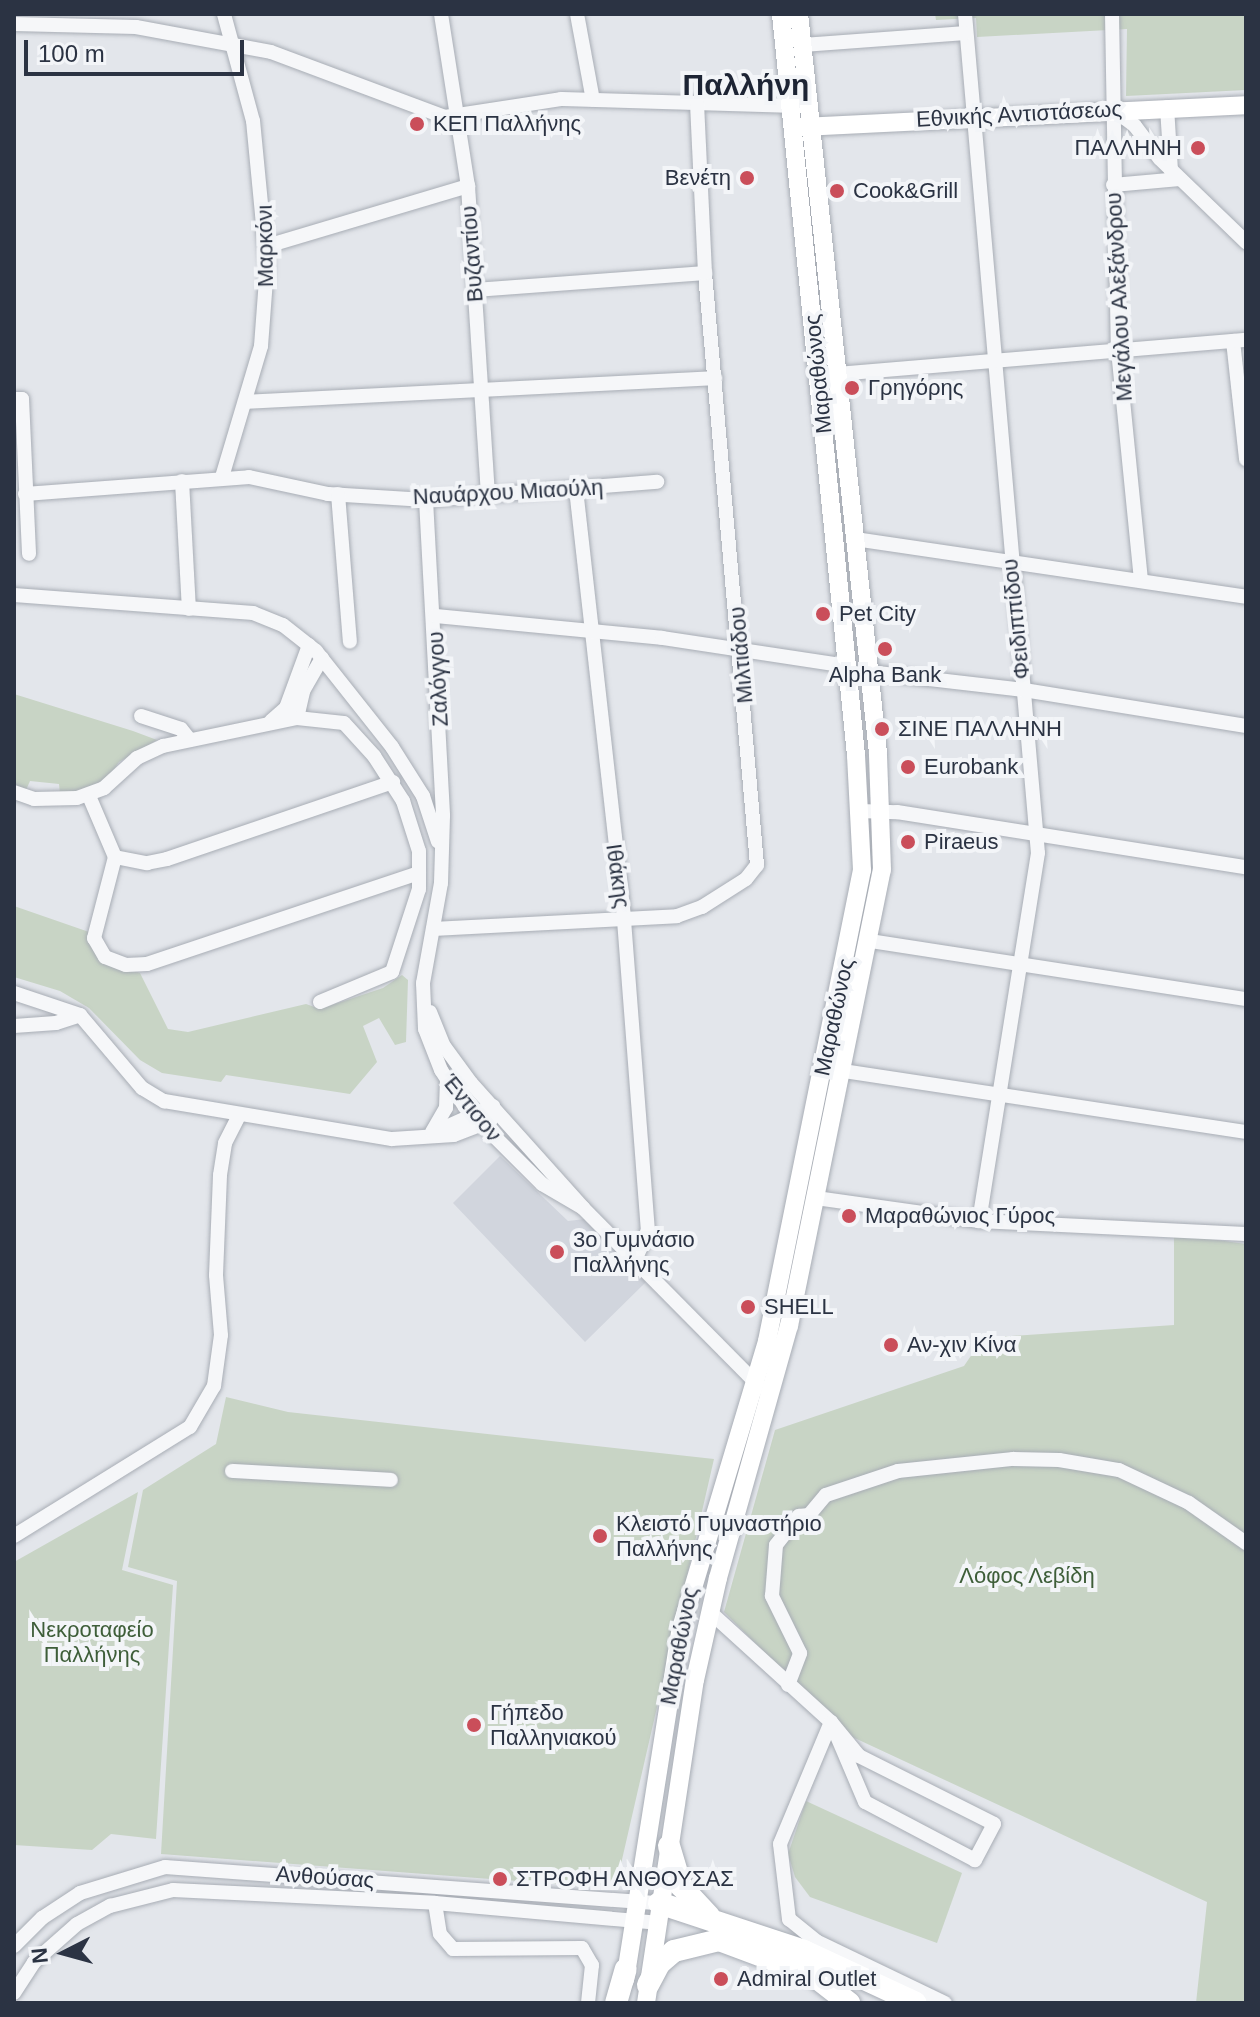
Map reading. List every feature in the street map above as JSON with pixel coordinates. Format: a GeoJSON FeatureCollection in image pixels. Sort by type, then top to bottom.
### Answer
{"type":"FeatureCollection","features":[{"type":"Feature","properties":{"kind":"highway"},"geometry":{"type":"LineString","coordinates":[[669,1846],[681,1886],[710,1917]]}},
{"type":"Feature","properties":{"kind":"highway"},"geometry":{"type":"LineString","coordinates":[[658,1913],[710,1917],[819,1957],[916,2003]]}},
{"type":"Feature","properties":{"kind":"highway"},"geometry":{"type":"LineString","coordinates":[[647,1994],[674,1951],[719,1940],[813,1975],[849,2003]]}},
{"type":"Feature","properties":{"kind":"highway"},"geometry":{"type":"LineString","coordinates":[[616,2003],[626,1969]]}},
{"type":"Feature","properties":{"kind":"main road","name":"Μαραθώνος"},"geometry":{"type":"LineString","coordinates":[[622,2003],[635,1900],[681,1628],[772,1323],[859,894],[860,811],[802,127],[781,14]]}},
{"type":"Feature","properties":{"kind":"main road","name":"Μαραθώνος"},"geometry":{"type":"LineString","coordinates":[[799,14],[803,45],[800,106]]}},
{"type":"Feature","properties":{"kind":"main road","name":"Εθνικής Αντιστάσεως"},"geometry":{"type":"LineString","coordinates":[[802,127],[1111,109],[1246,105]]}},
{"type":"Feature","properties":{"kind":"main road","name":"Μαραθώνος"},"geometry":{"type":"LineString","coordinates":[[647,1994],[710,1612],[770,1396],[816,1198],[882,870],[882,811],[838,374],[802,127]]}},
{"type":"Feature","properties":{"kind":"street","name":"Μαρκόνι"},"geometry":{"type":"LineString","coordinates":[[222,477],[263,329],[267,246],[258,152],[235,45],[224,14]]}},
{"type":"Feature","properties":{"kind":"street","name":"Βυζαντίου"},"geometry":{"type":"LineString","coordinates":[[441,14],[461,116],[468,186],[488,496]]}},
{"type":"Feature","properties":{"kind":"street"},"geometry":{"type":"LineString","coordinates":[[577,14],[593,100]]}},
{"type":"Feature","properties":{"kind":"street","name":"Φειδιππίδου"},"geometry":{"type":"LineString","coordinates":[[965,14],[991,359],[1037,834],[979,1221]]}},
{"type":"Feature","properties":{"kind":"street","name":"Μεγάλου Αλεξάνδρου"},"geometry":{"type":"LineString","coordinates":[[1112,14],[1111,109],[1118,350],[1141,579]]}},
{"type":"Feature","properties":{"kind":"street"},"geometry":{"type":"LineString","coordinates":[[14,24],[136,27],[235,45],[311,63],[437,115],[461,116],[548,101],[800,106]]}},
{"type":"Feature","properties":{"kind":"street"},"geometry":{"type":"LineString","coordinates":[[803,45],[966,33]]}},
{"type":"Feature","properties":{"kind":"street","name":"Μιλτιάδου"},"geometry":{"type":"LineString","coordinates":[[433,929],[624,920],[695,910],[746,879],[757,865],[741,649],[705,273],[697,104]]}},
{"type":"Feature","properties":{"kind":"street"},"geometry":{"type":"LineString","coordinates":[[1167,107],[1176,175]]}},
{"type":"Feature","properties":{"kind":"street"},"geometry":{"type":"LineString","coordinates":[[1111,109],[1135,126],[1176,175],[1246,242]]}},
{"type":"Feature","properties":{"kind":"street"},"geometry":{"type":"LineString","coordinates":[[1113,185],[1176,175]]}},
{"type":"Feature","properties":{"kind":"street"},"geometry":{"type":"LineString","coordinates":[[267,246],[468,186]]}},
{"type":"Feature","properties":{"kind":"street"},"geometry":{"type":"LineString","coordinates":[[475,290],[705,273]]}},
{"type":"Feature","properties":{"kind":"street"},"geometry":{"type":"LineString","coordinates":[[838,374],[991,359],[1240,341],[1246,459]]}},
{"type":"Feature","properties":{"kind":"street"},"geometry":{"type":"LineString","coordinates":[[245,402],[715,378]]}},
{"type":"Feature","properties":{"kind":"street"},"geometry":{"type":"LineString","coordinates":[[14,399],[22,399],[29,554]]}},
{"type":"Feature","properties":{"kind":"street","name":"Ναυάρχου Μιαούλη"},"geometry":{"type":"LineString","coordinates":[[25,494],[222,477],[259,477],[338,494],[426,500],[657,482]]}},
{"type":"Feature","properties":{"kind":"street"},"geometry":{"type":"LineString","coordinates":[[182,481],[189,609]]}},
{"type":"Feature","properties":{"kind":"street","name":"Ιθάκης"},"geometry":{"type":"LineString","coordinates":[[576,489],[589,631],[624,920],[648,1230],[635,1261]]}},
{"type":"Feature","properties":{"kind":"street"},"geometry":{"type":"LineString","coordinates":[[338,494],[350,642]]}},
{"type":"Feature","properties":{"kind":"street","name":"Ζαλόγγου"},"geometry":{"type":"LineString","coordinates":[[426,500],[435,616],[442,859]]}},
{"type":"Feature","properties":{"kind":"street"},"geometry":{"type":"LineString","coordinates":[[855,539],[1010,559],[1246,597]]}},
{"type":"Feature","properties":{"kind":"street"},"geometry":{"type":"LineString","coordinates":[[14,595],[266,617],[309,645],[322,658],[416,783],[442,859]]}},
{"type":"Feature","properties":{"kind":"street"},"geometry":{"type":"LineString","coordinates":[[435,616],[741,649],[847,666]]}},
{"type":"Feature","properties":{"kind":"street"},"geometry":{"type":"LineString","coordinates":[[270,722],[286,708],[309,645]]}},
{"type":"Feature","properties":{"kind":"street"},"geometry":{"type":"LineString","coordinates":[[297,718],[303,691],[322,658]]}},
{"type":"Feature","properties":{"kind":"street"},"geometry":{"type":"LineString","coordinates":[[869,672],[1024,690],[1246,726]]}},
{"type":"Feature","properties":{"kind":"street"},"geometry":{"type":"LineString","coordinates":[[141,716],[181,729],[190,740]]}},
{"type":"Feature","properties":{"kind":"street"},"geometry":{"type":"LineString","coordinates":[[14,792],[53,800],[89,796],[110,784],[143,754],[190,740],[297,718],[344,723],[393,782],[415,833],[419,873],[417,901],[392,972],[320,1002]]}},
{"type":"Feature","properties":{"kind":"street"},"geometry":{"type":"LineString","coordinates":[[115,857],[147,863],[167,859],[393,782]]}},
{"type":"Feature","properties":{"kind":"street"},"geometry":{"type":"LineString","coordinates":[[89,796],[115,857],[94,938],[105,957],[133,966],[419,873]]}},
{"type":"Feature","properties":{"kind":"street"},"geometry":{"type":"LineString","coordinates":[[860,811],[882,811],[1246,867]]}},
{"type":"Feature","properties":{"kind":"street","name":"Έντισον"},"geometry":{"type":"LineString","coordinates":[[442,859],[423,977],[427,1039],[447,1081],[478,1121],[550,1191],[583,1208]]}},
{"type":"Feature","properties":{"kind":"street"},"geometry":{"type":"LineString","coordinates":[[870,941],[1246,999]]}},
{"type":"Feature","properties":{"kind":"street","name":"Έντισον"},"geometry":{"type":"LineString","coordinates":[[423,977],[440,1040],[497,1110],[583,1208],[770,1396]]}},
{"type":"Feature","properties":{"kind":"street"},"geometry":{"type":"LineString","coordinates":[[14,993],[80,1015],[151,1094],[239,1116],[384,1138],[429,1135],[478,1121],[497,1110]]}},
{"type":"Feature","properties":{"kind":"street"},"geometry":{"type":"LineString","coordinates":[[14,1026],[56,1023],[80,1015]]}},
{"type":"Feature","properties":{"kind":"street"},"geometry":{"type":"LineString","coordinates":[[843,1071],[1246,1132]]}},
{"type":"Feature","properties":{"kind":"street"},"geometry":{"type":"LineString","coordinates":[[429,1135],[446,1108],[447,1081]]}},
{"type":"Feature","properties":{"kind":"street"},"geometry":{"type":"LineString","coordinates":[[14,1536],[190,1427],[214,1386],[221,1335],[216,1275],[220,1175],[225,1143],[239,1116]]}},
{"type":"Feature","properties":{"kind":"street"},"geometry":{"type":"LineString","coordinates":[[816,1198],[979,1221],[1246,1234]]}},
{"type":"Feature","properties":{"kind":"street"},"geometry":{"type":"LineString","coordinates":[[788,1685],[800,1653],[772,1596],[776,1545],[799,1516],[809,1515],[826,1495],[898,1471],[1013,1459],[1059,1460],[1119,1470],[1189,1503],[1246,1543]]}},
{"type":"Feature","properties":{"kind":"street"},"geometry":{"type":"LineString","coordinates":[[232,1471],[391,1480]]}},
{"type":"Feature","properties":{"kind":"street"},"geometry":{"type":"LineString","coordinates":[[710,1612],[831,1722],[859,1756],[994,1824],[975,1860],[865,1802],[831,1722]]}},
{"type":"Feature","properties":{"kind":"street"},"geometry":{"type":"LineString","coordinates":[[831,1722],[780,1844],[785,1909],[816,1941],[945,2003]]}},
{"type":"Feature","properties":{"kind":"street","name":"Ανθούσας"},"geometry":{"type":"LineString","coordinates":[[16,1941],[80,1893],[165,1867],[635,1900],[658,1913]]}},
{"type":"Feature","properties":{"kind":"street","name":"Ανθούσας"},"geometry":{"type":"LineString","coordinates":[[14,1993],[34,1962],[93,1914],[173,1890],[435,1903],[632,1920],[658,1913]]}},
{"type":"Feature","properties":{"kind":"street"},"geometry":{"type":"LineString","coordinates":[[435,1903],[440,1934],[453,1949],[582,1948],[592,1965],[588,2003]]}},
{"type":"Feature","properties":{"kind":"street"},"geometry":{"type":"LineString","coordinates":[[16,1941],[34,1962]]}},
{"type":"Feature","properties":{"kind":"street"},"geometry":{"type":"LineString","coordinates":[[14,1955],[34,1962]]}},
{"type":"Feature","properties":{"kind":"shaded area","name":"3ο Γυμνάσιο Παλλήνης"},"geometry":{"type":"Polygon","coordinates":[[[500,1156],[568,1221],[585,1219],[646,1282],[585,1342],[453,1203],[500,1156]]]}},
{"type":"Feature","properties":{"kind":"green space"},"geometry":{"type":"Polygon","coordinates":[[[935,14],[1246,14],[1246,90],[1126,96],[1127,29],[977,37],[976,18],[936,20],[935,14]]]}},
{"type":"Feature","properties":{"kind":"green space"},"geometry":{"type":"Polygon","coordinates":[[[14,694],[157,740],[119,762],[102,786],[60,794],[59,784],[30,781],[26,790],[14,784],[14,694]]]}},
{"type":"Feature","properties":{"kind":"green space"},"geometry":{"type":"Polygon","coordinates":[[[14,906],[89,932],[97,958],[140,973],[168,1029],[188,1032],[306,1004],[320,1009],[383,988],[402,975],[408,980],[406,1042],[395,1045],[379,1018],[363,1026],[377,1062],[350,1094],[226,1075],[221,1082],[162,1073],[140,1060],[89,1008],[60,991],[14,977],[14,906]]]}},
{"type":"Feature","properties":{"kind":"green space","name":"Λόφος Λεβίδη"},"geometry":{"type":"Polygon","coordinates":[[[1174,1234],[1246,1244],[1246,2003],[1196,2003],[1207,1902],[846,1734],[724,1612],[775,1430],[964,1366],[983,1338],[1174,1325],[1174,1234]]]}},
{"type":"Feature","properties":{"kind":"green space"},"geometry":{"type":"Polygon","coordinates":[[[226,1397],[288,1412],[714,1459],[618,1877],[597,1887],[161,1854],[177,1581],[128,1567],[143,1490],[216,1444],[226,1397]]]}},
{"type":"Feature","properties":{"kind":"green space","name":"Νεκροταφείο Παλλήνης"},"geometry":{"type":"Polygon","coordinates":[[[138,1492],[122,1570],[173,1585],[156,1839],[111,1834],[92,1850],[14,1845],[14,1562],[138,1492]]]}},
{"type":"Feature","properties":{"kind":"green space"},"geometry":{"type":"Polygon","coordinates":[[[806,1801],[962,1873],[937,1943],[810,1897],[795,1877],[788,1854],[806,1801]]]}},
{"type":"Feature","properties":{"kind":"place","name":"ΚΕΠ Παλλήνης"},"geometry":{"type":"Point","coordinates":[417,124]}},
{"type":"Feature","properties":{"kind":"place","name":"ΠΑΛΛΗΝΗ"},"geometry":{"type":"Point","coordinates":[1198,148]}},
{"type":"Feature","properties":{"kind":"place","name":"Βενέτη"},"geometry":{"type":"Point","coordinates":[747,178]}},
{"type":"Feature","properties":{"kind":"place","name":"Cook&Grill"},"geometry":{"type":"Point","coordinates":[837,191]}},
{"type":"Feature","properties":{"kind":"place","name":"Γρηγόρης"},"geometry":{"type":"Point","coordinates":[852,388]}},
{"type":"Feature","properties":{"kind":"place","name":"Pet City"},"geometry":{"type":"Point","coordinates":[823,614]}},
{"type":"Feature","properties":{"kind":"place","name":"Alpha Bank"},"geometry":{"type":"Point","coordinates":[885,649]}},
{"type":"Feature","properties":{"kind":"place","name":"ΣΙΝΕ ΠΑΛΛΗΝΗ"},"geometry":{"type":"Point","coordinates":[882,729]}},
{"type":"Feature","properties":{"kind":"place","name":"Eurobank"},"geometry":{"type":"Point","coordinates":[908,767]}},
{"type":"Feature","properties":{"kind":"place","name":"Piraeus"},"geometry":{"type":"Point","coordinates":[908,842]}},
{"type":"Feature","properties":{"kind":"place","name":"Μαραθώνιος Γύρος"},"geometry":{"type":"Point","coordinates":[849,1216]}},
{"type":"Feature","properties":{"kind":"place","name":"3ο Γυμνάσιο Παλλήνης"},"geometry":{"type":"Point","coordinates":[557,1252]}},
{"type":"Feature","properties":{"kind":"place","name":"SHELL"},"geometry":{"type":"Point","coordinates":[748,1307]}},
{"type":"Feature","properties":{"kind":"place","name":"Αν-χιν Κίνα"},"geometry":{"type":"Point","coordinates":[891,1345]}},
{"type":"Feature","properties":{"kind":"place","name":"Κλειστό Γυμναστήριο Παλλήνης"},"geometry":{"type":"Point","coordinates":[600,1536]}},
{"type":"Feature","properties":{"kind":"place","name":"Γήπεδο Παλληνιακού"},"geometry":{"type":"Point","coordinates":[474,1725]}},
{"type":"Feature","properties":{"kind":"place","name":"ΣΤΡΟΦΗ ΑΝΘΟΥΣΑΣ"},"geometry":{"type":"Point","coordinates":[500,1879]}},
{"type":"Feature","properties":{"kind":"place","name":"Admiral Outlet"},"geometry":{"type":"Point","coordinates":[721,1979]}},
{"type":"Feature","properties":{"kind":"district","name":"Παλλήνη"},"geometry":{"type":"Point","coordinates":[746,85]}}]}
